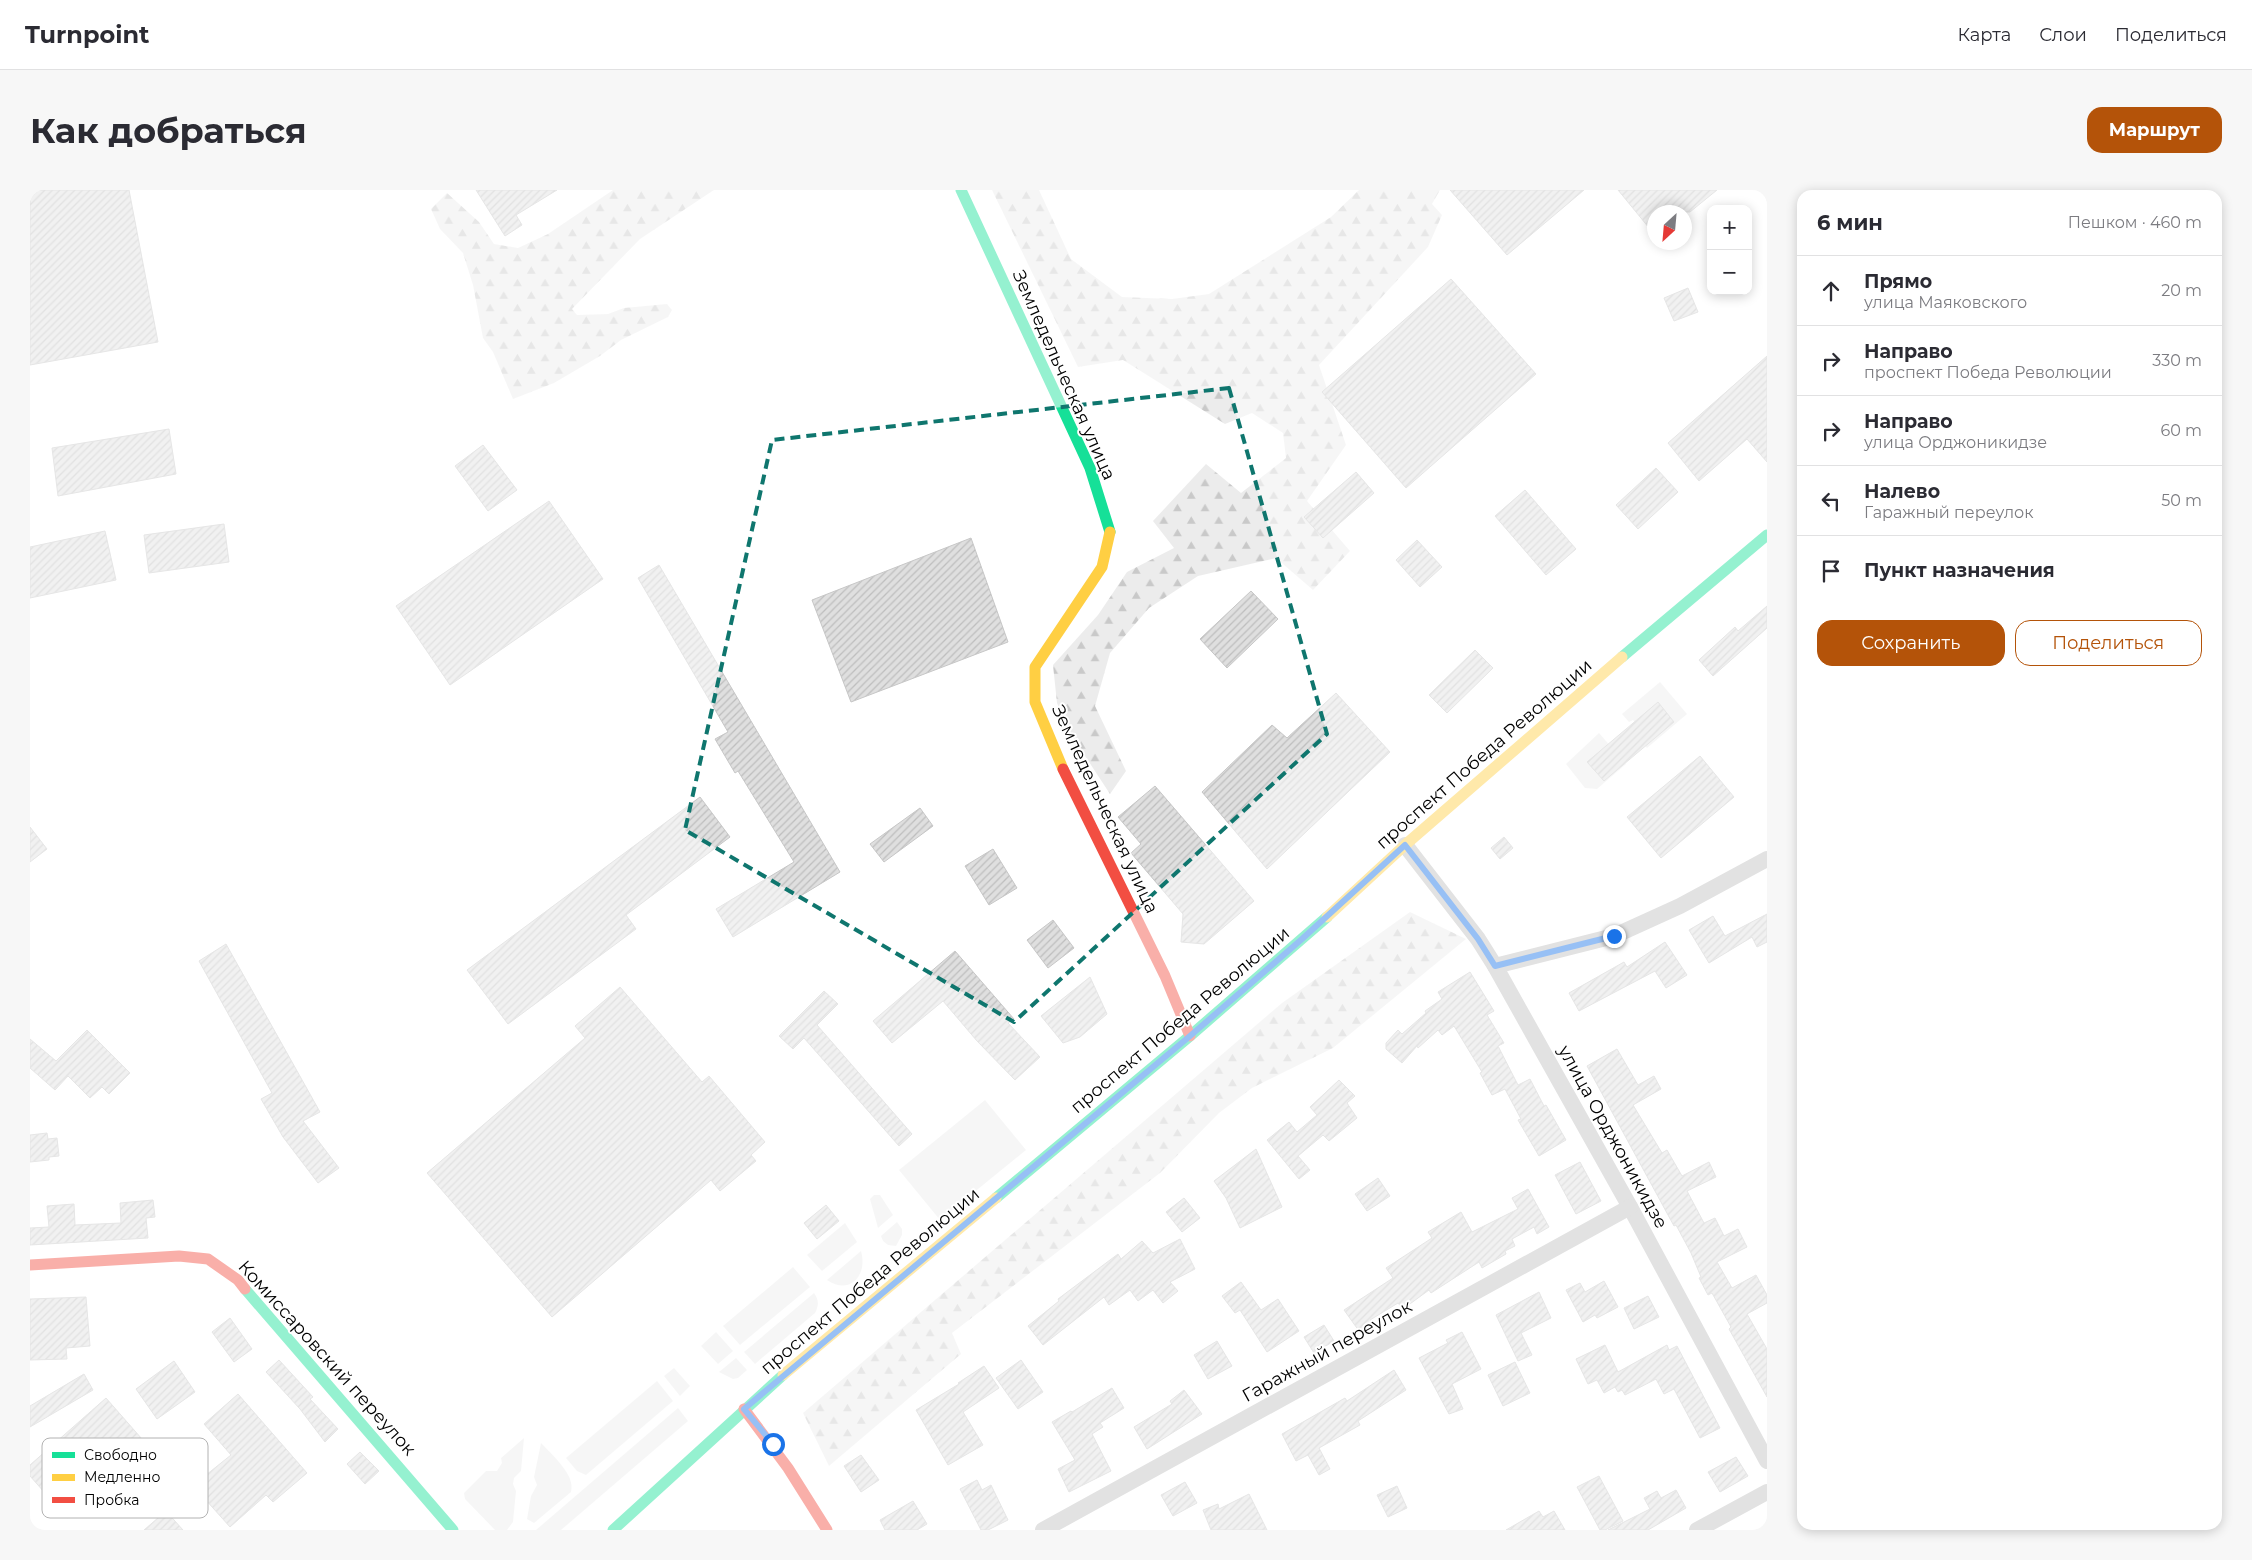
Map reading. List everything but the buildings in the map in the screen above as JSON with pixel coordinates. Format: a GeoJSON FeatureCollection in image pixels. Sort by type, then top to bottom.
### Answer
{"type":"FeatureCollection","features":[{"type":"Feature","properties":{"kind":"main road","name":"Земледельческая улица"},"geometry":{"type":"LineString","coordinates":[[961,190],[1090,468],[1110,532],[1102,567],[1035,667],[1036,702],[1054,748],[1165,976],[1190,1036]]}},
{"type":"Feature","properties":{"kind":"main road","name":"проспект Победа Революции"},"geometry":{"type":"LineString","coordinates":[[613,1530],[744,1409],[1190,1036],[1302,939],[1405,845],[1670,615],[1767,535]]}},
{"type":"Feature","properties":{"kind":"main road","name":"Комиссаровский переулок"},"geometry":{"type":"LineString","coordinates":[[30,1265],[179,1256],[208,1259],[225,1269],[238,1280],[453,1530]]}},
{"type":"Feature","properties":{"kind":"main road"},"geometry":{"type":"LineString","coordinates":[[744,1409],[773,1444],[801,1484],[827,1530]]}},
{"type":"Feature","properties":{"kind":"street","name":"улица Орджоникидзе"},"geometry":{"type":"LineString","coordinates":[[1405,845],[1478,939],[1495,966],[1630,1207],[1767,1460]]}},
{"type":"Feature","properties":{"kind":"street"},"geometry":{"type":"LineString","coordinates":[[1495,966],[1614,936],[1680,906],[1767,859]]}},
{"type":"Feature","properties":{"kind":"street","name":"Гаражный переулок"},"geometry":{"type":"LineString","coordinates":[[1043,1530],[1630,1207]]}},
{"type":"Feature","properties":{"kind":"street"},"geometry":{"type":"LineString","coordinates":[[1697,1530],[1767,1492]]}},
{"type":"Feature","properties":{"kind":"highlighted area"},"geometry":{"type":"Polygon","coordinates":[[[1229,388],[1327,734],[1014,1022],[685,830],[772,440],[1229,388]]]}},
{"type":"Feature","properties":{"kind":"green space"},"geometry":{"type":"Polygon","coordinates":[[[613,190],[714,190],[640,239],[572,309],[577,315],[608,314],[624,308],[667,304],[672,310],[668,317],[621,340],[600,356],[554,383],[513,399],[493,352],[483,338],[473,285],[463,253],[440,229],[431,209],[447,193],[479,222],[494,244],[518,248],[548,234],[613,190]]]}},
{"type":"Feature","properties":{"kind":"green space"},"geometry":{"type":"Polygon","coordinates":[[[992,190],[1039,190],[1071,259],[1122,297],[1172,299],[1209,294],[1331,217],[1359,190],[1440,190],[1432,204],[1442,215],[1428,247],[1319,365],[1346,445],[1307,501],[1350,551],[1313,590],[1276,558],[1198,576],[1149,608],[1110,653],[1095,706],[1126,771],[1110,794],[1074,739],[1057,703],[1053,665],[1098,615],[1127,572],[1174,548],[1153,521],[1206,464],[1241,493],[1286,458],[1283,433],[1252,413],[1225,424],[1123,360],[1078,367],[992,190]]]}},
{"type":"Feature","properties":{"kind":"green space"},"geometry":{"type":"Polygon","coordinates":[[[1660,682],[1687,714],[1647,748],[1638,737],[1643,732],[1633,720],[1629,722],[1622,714],[1660,682]]]}},
{"type":"Feature","properties":{"kind":"green space"},"geometry":{"type":"Polygon","coordinates":[[[1599,733],[1626,764],[1597,789],[1585,788],[1566,764],[1599,733]]]}},
{"type":"Feature","properties":{"kind":"green space"},"geometry":{"type":"Polygon","coordinates":[[[1410,912],[1466,939],[1333,1048],[1252,1088],[1219,1113],[1160,1173],[952,1333],[961,1354],[829,1466],[803,1413],[1282,1003],[1410,912]]]}},
{"type":"Feature","properties":{"kind":"green space"},"geometry":{"type":"Polygon","coordinates":[[[985,1100],[1026,1150],[940,1220],[899,1170],[985,1100]]]}},
{"type":"Feature","properties":{"kind":"green space"},"geometry":{"type":"Polygon","coordinates":[[[874,1195],[880,1195],[893,1215],[878,1228],[870,1199],[874,1195]]]}},
{"type":"Feature","properties":{"kind":"green space"},"geometry":{"type":"Polygon","coordinates":[[[897,1222],[902,1229],[902,1235],[896,1246],[888,1245],[881,1236],[897,1222]]]}},
{"type":"Feature","properties":{"kind":"green space"},"geometry":{"type":"Polygon","coordinates":[[[845,1223],[857,1242],[822,1271],[807,1255],[845,1223]]]}},
{"type":"Feature","properties":{"kind":"green space"},"geometry":{"type":"Polygon","coordinates":[[[861,1251],[862,1268],[855,1280],[843,1286],[827,1280],[861,1251]]]}},
{"type":"Feature","properties":{"kind":"green space"},"geometry":{"type":"Polygon","coordinates":[[[793,1267],[810,1287],[740,1345],[723,1326],[793,1267]]]}},
{"type":"Feature","properties":{"kind":"green space"},"geometry":{"type":"Polygon","coordinates":[[[814,1293],[818,1303],[815,1313],[755,1364],[744,1352],[814,1293]]]}},
{"type":"Feature","properties":{"kind":"green space"},"geometry":{"type":"Polygon","coordinates":[[[716,1332],[733,1351],[718,1364],[701,1346],[716,1332]]]}},
{"type":"Feature","properties":{"kind":"green space"},"geometry":{"type":"Polygon","coordinates":[[[736,1358],[747,1370],[738,1378],[733,1379],[719,1372],[736,1358]]]}},
{"type":"Feature","properties":{"kind":"green space"},"geometry":{"type":"Polygon","coordinates":[[[674,1368],[690,1386],[680,1396],[664,1376],[674,1368]]]}},
{"type":"Feature","properties":{"kind":"green space"},"geometry":{"type":"Polygon","coordinates":[[[657,1381],[673,1401],[586,1475],[577,1471],[566,1458],[657,1381]]]}},
{"type":"Feature","properties":{"kind":"green space"},"geometry":{"type":"Polygon","coordinates":[[[678,1408],[688,1421],[561,1530],[536,1530],[678,1408]]]}},
{"type":"Feature","properties":{"kind":"green space"},"geometry":{"type":"Polygon","coordinates":[[[524,1438],[521,1471],[514,1478],[513,1484],[516,1491],[513,1522],[507,1530],[495,1530],[465,1499],[464,1493],[486,1471],[497,1471],[502,1463],[501,1458],[524,1438]]]}},
{"type":"Feature","properties":{"kind":"green space"},"geometry":{"type":"Polygon","coordinates":[[[541,1443],[567,1472],[572,1486],[571,1492],[534,1523],[527,1519],[531,1496],[537,1485],[534,1477],[541,1443]]]}},
{"type":"Feature","properties":{"kind":"traffic: fast"},"geometry":{"type":"LineString","coordinates":[[961,190],[1090,468],[1110,532]]}},
{"type":"Feature","properties":{"kind":"traffic: fast"},"geometry":{"type":"LineString","coordinates":[[1622,657],[1767,535]]}},
{"type":"Feature","properties":{"kind":"traffic: fast"},"geometry":{"type":"LineString","coordinates":[[996,1198],[1190,1036],[1327,917]]}},
{"type":"Feature","properties":{"kind":"traffic: fast"},"geometry":{"type":"LineString","coordinates":[[245,1289],[453,1530]]}},
{"type":"Feature","properties":{"kind":"traffic: fast"},"geometry":{"type":"LineString","coordinates":[[613,1530],[783,1375]]}},
{"type":"Feature","properties":{"kind":"traffic: slow"},"geometry":{"type":"LineString","coordinates":[[1063,769],[1035,702],[1035,667],[1102,567],[1110,532]]}},
{"type":"Feature","properties":{"kind":"traffic: slow"},"geometry":{"type":"LineString","coordinates":[[1327,917],[1405,845],[1622,657]]}},
{"type":"Feature","properties":{"kind":"traffic: slow"},"geometry":{"type":"LineString","coordinates":[[783,1375],[996,1198]]}},
{"type":"Feature","properties":{"kind":"traffic: jam"},"geometry":{"type":"LineString","coordinates":[[1063,769],[1165,976],[1190,1036]]}},
{"type":"Feature","properties":{"kind":"traffic: jam"},"geometry":{"type":"LineString","coordinates":[[30,1265],[179,1256],[208,1259],[238,1280],[245,1289]]}},
{"type":"Feature","properties":{"kind":"traffic: jam"},"geometry":{"type":"LineString","coordinates":[[744,1409],[788,1468],[827,1530]]}},
{"type":"Feature","properties":{"kind":"route"},"geometry":{"type":"LineString","coordinates":[[773,1444],[744,1409],[1190,1036],[1302,939],[1405,845],[1478,939],[1495,966],[1614,936]]}}]}
